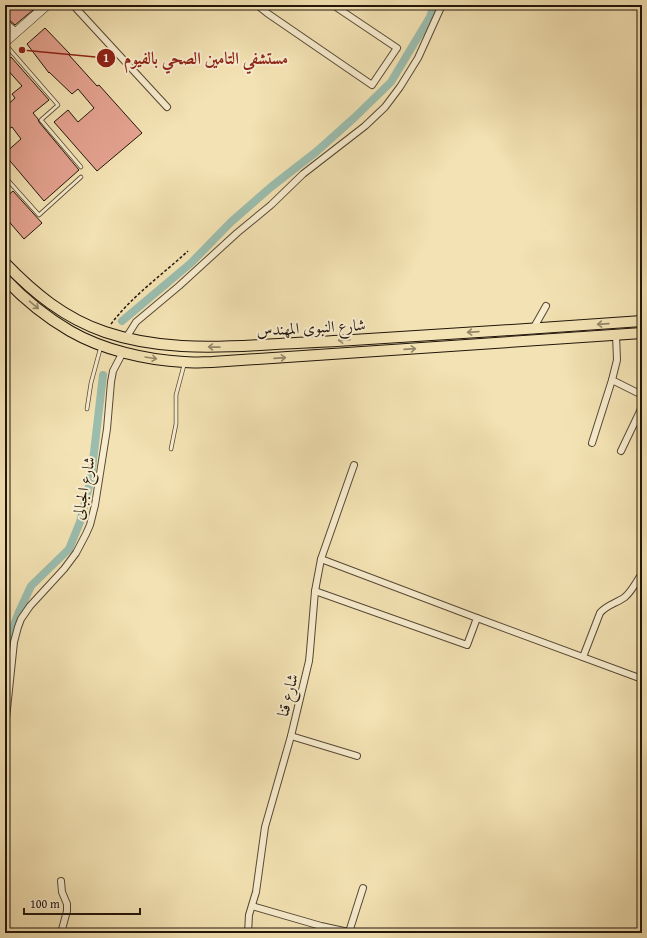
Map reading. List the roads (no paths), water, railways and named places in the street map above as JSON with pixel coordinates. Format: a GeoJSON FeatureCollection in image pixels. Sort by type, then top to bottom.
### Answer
{"type":"FeatureCollection","features":[{"type":"Feature","properties":{"kind":"main road"},"geometry":{"type":"LineString","coordinates":[[5,43],[41,7]]}},
{"type":"Feature","properties":{"kind":"main road","name":"شارع النبوى المهندس"},"geometry":{"type":"LineString","coordinates":[[5,263],[32,290],[54,307],[73,318],[106,332],[126,338],[179,346],[220,347],[318,342],[642,321]]}},
{"type":"Feature","properties":{"kind":"main road","name":"شارع النبوى المهندس"},"geometry":{"type":"LineString","coordinates":[[5,279],[33,305],[70,331],[101,345],[123,352],[162,360],[185,362],[212,362],[642,333]]}},
{"type":"Feature","properties":{"kind":"main road"},"geometry":{"type":"LineString","coordinates":[[318,342],[317,349],[319,355]]}},
{"type":"Feature","properties":{"kind":"main road"},"geometry":{"type":"LineString","coordinates":[[296,343],[299,348],[297,356]]}},
{"type":"Feature","properties":{"kind":"street"},"geometry":{"type":"LineString","coordinates":[[73,5],[167,107]]}},
{"type":"Feature","properties":{"kind":"street"},"geometry":{"type":"LineString","coordinates":[[257,5],[372,85],[397,48],[333,5]]}},
{"type":"Feature","properties":{"kind":"street"},"geometry":{"type":"LineString","coordinates":[[126,338],[136,322],[271,205],[303,174],[365,126],[385,107],[400,87],[418,58],[442,5]]}},
{"type":"Feature","properties":{"kind":"street"},"geometry":{"type":"LineString","coordinates":[[5,22],[16,32]]}},
{"type":"Feature","properties":{"kind":"street"},"geometry":{"type":"LineString","coordinates":[[533,328],[546,306]]}},
{"type":"Feature","properties":{"kind":"street"},"geometry":{"type":"LineString","coordinates":[[592,443],[612,380],[616,360],[616,335]]}},
{"type":"Feature","properties":{"kind":"street","name":"شارع الجبالى"},"geometry":{"type":"LineString","coordinates":[[5,728],[14,642],[18,627],[30,606],[64,569],[76,552],[90,525],[95,505],[113,371],[123,352]]}},
{"type":"Feature","properties":{"kind":"street"},"geometry":{"type":"LineString","coordinates":[[612,380],[642,395]]}},
{"type":"Feature","properties":{"kind":"street"},"geometry":{"type":"LineString","coordinates":[[621,451],[642,407]]}},
{"type":"Feature","properties":{"kind":"street","name":"شارع قنا"},"geometry":{"type":"LineString","coordinates":[[248,933],[249,915],[256,892],[265,827],[291,736],[310,656],[315,591],[321,559],[354,465]]}},
{"type":"Feature","properties":{"kind":"street"},"geometry":{"type":"LineString","coordinates":[[321,559],[642,679]]}},
{"type":"Feature","properties":{"kind":"street"},"geometry":{"type":"LineString","coordinates":[[583,657],[600,613],[603,609],[625,596],[642,573]]}},
{"type":"Feature","properties":{"kind":"street"},"geometry":{"type":"LineString","coordinates":[[315,591],[467,645],[477,618]]}},
{"type":"Feature","properties":{"kind":"street"},"geometry":{"type":"LineString","coordinates":[[291,736],[357,756]]}},
{"type":"Feature","properties":{"kind":"street"},"geometry":{"type":"LineString","coordinates":[[61,881],[62,892],[67,904],[67,911],[61,933]]}},
{"type":"Feature","properties":{"kind":"street"},"geometry":{"type":"LineString","coordinates":[[252,906],[351,933],[363,888]]}},
{"type":"Feature","properties":{"kind":"lane"},"geometry":{"type":"LineString","coordinates":[[5,43],[58,105],[41,120],[81,167]]}},
{"type":"Feature","properties":{"kind":"lane"},"geometry":{"type":"LineString","coordinates":[[5,178],[39,215],[80,177]]}},
{"type":"Feature","properties":{"kind":"lane"},"geometry":{"type":"LineString","coordinates":[[86,409],[101,345]]}},
{"type":"Feature","properties":{"kind":"lane"},"geometry":{"type":"LineString","coordinates":[[171,449],[176,424],[176,395],[185,362]]}},
{"type":"Feature","properties":{"kind":"waterway"},"geometry":{"type":"LineString","coordinates":[[122,321],[191,263],[231,222],[271,187],[316,152],[391,82],[430,17],[434,5]]}},
{"type":"Feature","properties":{"kind":"waterway"},"geometry":{"type":"LineString","coordinates":[[5,649],[31,586],[69,549],[80,522],[91,478],[103,375]]}},
{"type":"Feature","properties":{"kind":"place","name":"مستشفي التامين الصحي بالفيوم"},"geometry":{"type":"Point","coordinates":[22,50]}}]}
